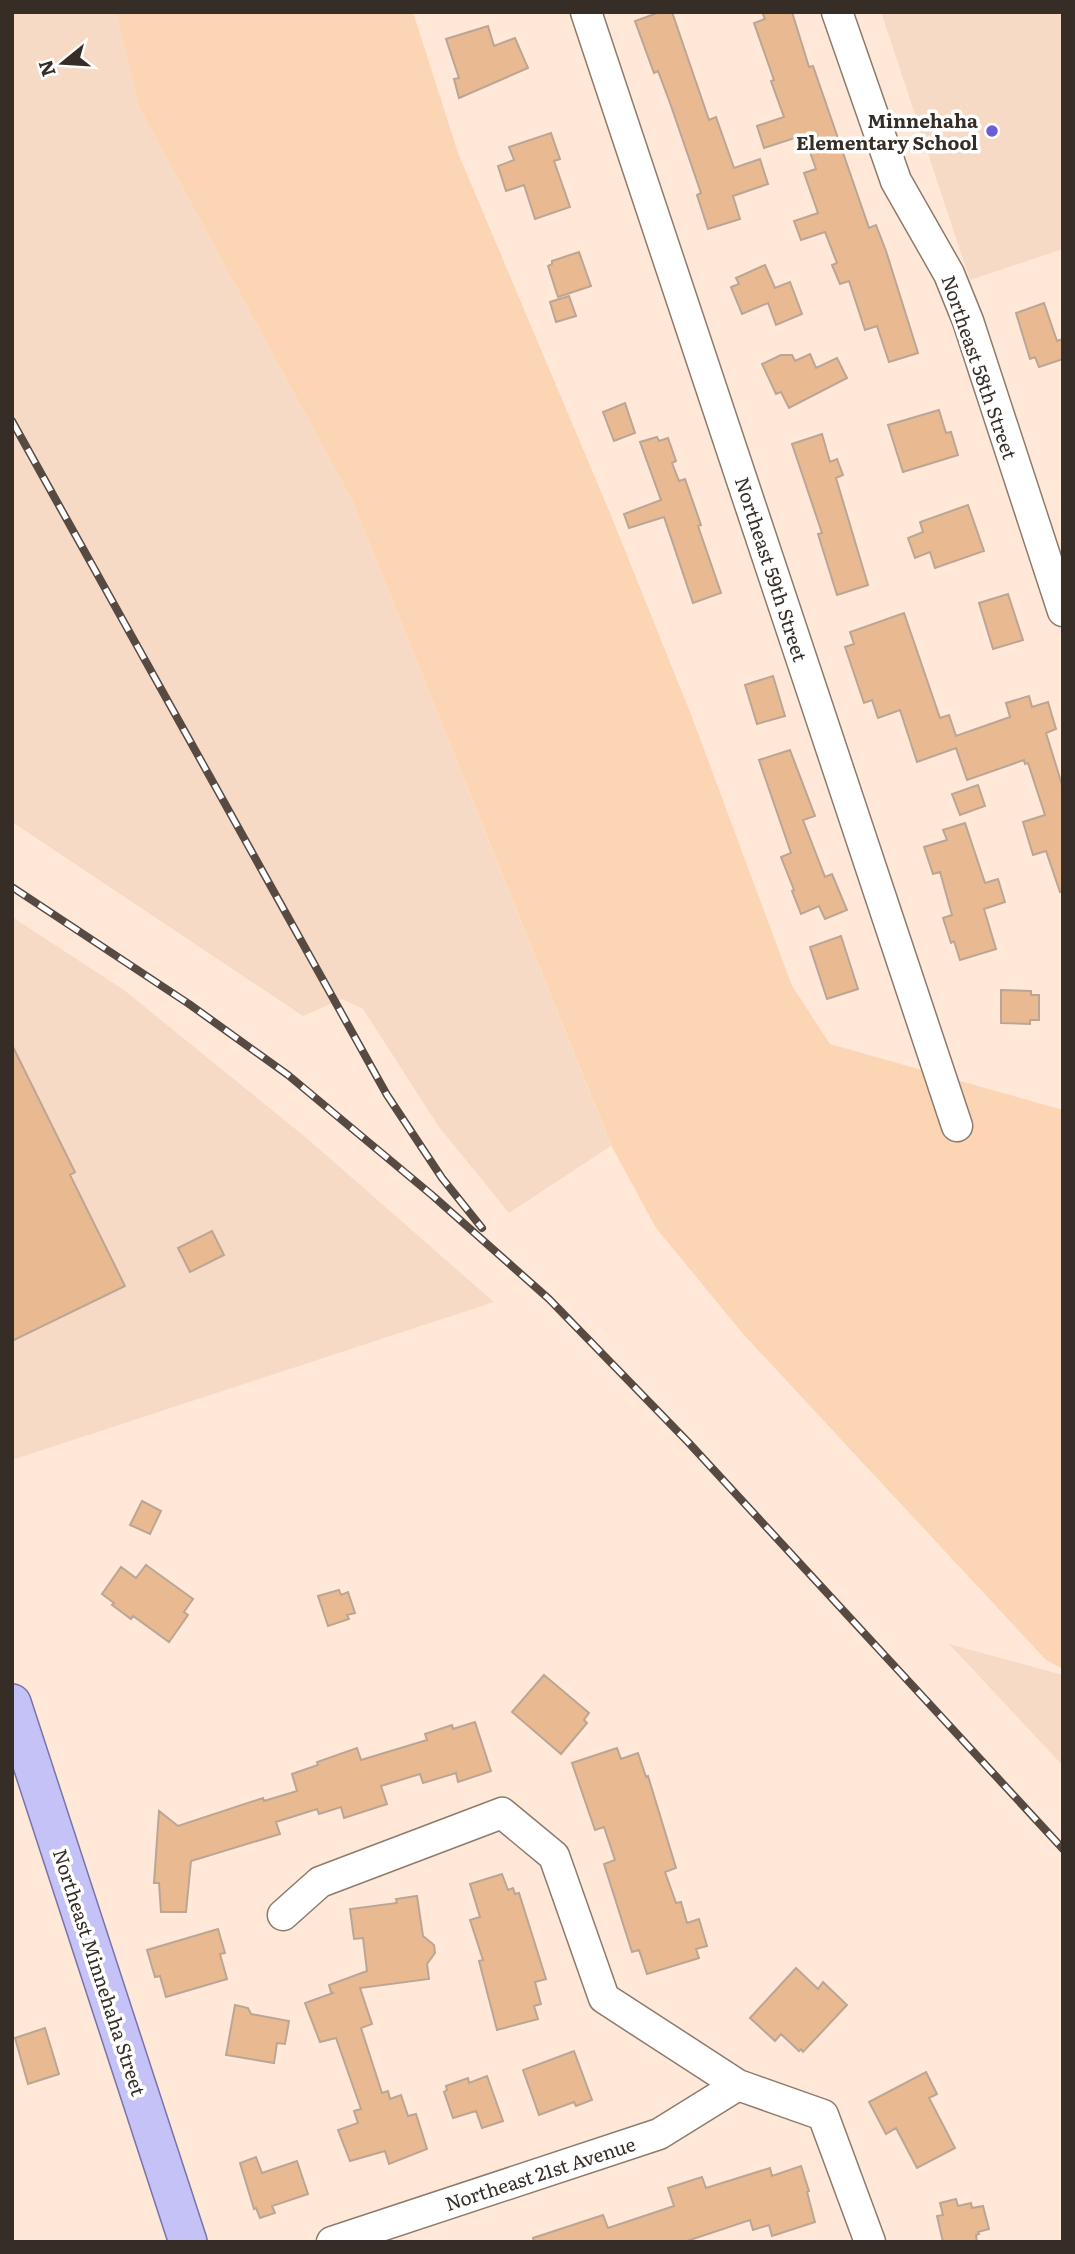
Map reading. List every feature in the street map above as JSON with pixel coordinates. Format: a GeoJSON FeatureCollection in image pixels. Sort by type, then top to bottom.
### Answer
{"type":"FeatureCollection","features":[{"type":"Feature","properties":{"kind":"main road","name":"Northeast Minnehaha Street"},"geometry":{"type":"LineString","coordinates":[[12,1703],[188,2242]]}},
{"type":"Feature","properties":{"kind":"street","name":"Northeast 59th Street"},"geometry":{"type":"LineString","coordinates":[[586,12],[957,1126]]}},
{"type":"Feature","properties":{"kind":"street","name":"Northeast 58th Street"},"geometry":{"type":"LineString","coordinates":[[837,12],[896,181],[949,274],[1050,535],[1063,611]]}},
{"type":"Feature","properties":{"kind":"street"},"geometry":{"type":"LineString","coordinates":[[283,1915],[320,1882],[502,1813],[554,1856],[604,1998],[738,2085],[824,2115],[870,2242]]}},
{"type":"Feature","properties":{"kind":"street","name":"Northeast 21st Avenue"},"geometry":{"type":"LineString","coordinates":[[332,2242],[659,2134],[738,2085]]}},
{"type":"Feature","properties":{"kind":"shaded area"},"geometry":{"type":"Polygon","coordinates":[[[12,12],[116,12],[139,107],[353,502],[611,1146],[509,1213],[439,1127],[363,1009],[342,999],[303,1016],[12,822],[12,12]]]}},
{"type":"Feature","properties":{"kind":"shaded area"},"geometry":{"type":"Polygon","coordinates":[[[116,12],[413,12],[458,153],[610,513],[692,717],[792,986],[830,1044],[1063,1110],[1063,1669],[1046,1660],[744,1335],[656,1228],[611,1145],[353,502],[139,107],[116,12]]]}},
{"type":"Feature","properties":{"kind":"shaded area","name":"Minnehaha Elementary School"},"geometry":{"type":"Polygon","coordinates":[[[881,12],[1063,12],[1063,249],[970,280],[881,12]]]}},
{"type":"Feature","properties":{"kind":"shaded area"},"geometry":{"type":"Polygon","coordinates":[[[12,917],[124,990],[309,1140],[494,1302],[12,1460],[12,917]]]}},
{"type":"Feature","properties":{"kind":"shaded area"},"geometry":{"type":"Polygon","coordinates":[[[949,1644],[1063,1675],[1063,1766],[949,1644]]]}},
{"type":"Feature","properties":{"kind":"building"},"geometry":{"type":"Polygon","coordinates":[[[660,12],[672,12],[709,120],[716,117],[734,168],[760,159],[768,184],[733,196],[740,219],[708,229],[697,195],[701,193],[670,103],[658,71],[654,73],[635,21],[660,12]]]}},
{"type":"Feature","properties":{"kind":"building"},"geometry":{"type":"Polygon","coordinates":[[[762,12],[792,12],[809,67],[813,66],[869,228],[876,225],[886,251],[918,353],[889,362],[877,326],[865,330],[849,281],[840,284],[832,265],[837,263],[825,232],[801,240],[794,221],[818,213],[804,173],[816,169],[804,135],[764,148],[757,126],[784,117],[754,23],[765,19],[762,12]]]}},
{"type":"Feature","properties":{"kind":"building"},"geometry":{"type":"Polygon","coordinates":[[[488,26],[494,46],[515,38],[528,68],[459,98],[454,79],[459,78],[446,39],[488,26]]]}},
{"type":"Feature","properties":{"kind":"building"},"geometry":{"type":"Polygon","coordinates":[[[551,133],[560,159],[554,161],[570,207],[535,219],[524,185],[506,191],[498,166],[514,160],[509,147],[551,133]]]}},
{"type":"Feature","properties":{"kind":"building"},"geometry":{"type":"Polygon","coordinates":[[[579,252],[591,286],[558,297],[548,266],[552,261],[579,252]]]}},
{"type":"Feature","properties":{"kind":"building"},"geometry":{"type":"Polygon","coordinates":[[[765,265],[775,288],[790,282],[802,314],[776,325],[768,303],[742,314],[731,287],[739,284],[736,278],[765,265]]]}},
{"type":"Feature","properties":{"kind":"building"},"geometry":{"type":"Polygon","coordinates":[[[569,296],[576,316],[556,322],[550,302],[569,296]]]}},
{"type":"Feature","properties":{"kind":"building"},"geometry":{"type":"Polygon","coordinates":[[[1044,303],[1057,341],[1063,339],[1063,359],[1039,367],[1035,357],[1030,359],[1016,313],[1044,303]]]}},
{"type":"Feature","properties":{"kind":"building"},"geometry":{"type":"Polygon","coordinates":[[[810,354],[816,368],[837,358],[847,378],[789,408],[781,392],[776,394],[762,364],[781,355],[792,355],[795,361],[810,354]]]}},
{"type":"Feature","properties":{"kind":"building"},"geometry":{"type":"Polygon","coordinates":[[[625,403],[635,433],[614,441],[603,412],[625,403]]]}},
{"type":"Feature","properties":{"kind":"building"},"geometry":{"type":"Polygon","coordinates":[[[939,410],[946,433],[951,432],[958,455],[903,472],[888,425],[939,410]]]}},
{"type":"Feature","properties":{"kind":"building"},"geometry":{"type":"Polygon","coordinates":[[[822,434],[830,462],[837,459],[843,475],[836,478],[868,585],[837,595],[818,534],[822,533],[792,444],[822,434]]]}},
{"type":"Feature","properties":{"kind":"building"},"geometry":{"type":"Polygon","coordinates":[[[657,437],[659,441],[668,438],[676,461],[672,463],[679,481],[685,479],[721,593],[693,603],[664,517],[629,528],[624,514],[661,500],[640,442],[657,437]]]}},
{"type":"Feature","properties":{"kind":"building"},"geometry":{"type":"Polygon","coordinates":[[[968,505],[984,551],[935,568],[930,552],[915,558],[908,538],[923,532],[920,522],[968,505]]]}},
{"type":"Feature","properties":{"kind":"building"},"geometry":{"type":"Polygon","coordinates":[[[1008,594],[1023,640],[993,649],[979,603],[1008,594]]]}},
{"type":"Feature","properties":{"kind":"building"},"geometry":{"type":"Polygon","coordinates":[[[904,613],[940,718],[949,715],[956,736],[1010,717],[1006,703],[1029,696],[1032,707],[1048,702],[1056,729],[1046,733],[1063,788],[1063,891],[1060,892],[1046,851],[1033,855],[1023,822],[1045,815],[1028,763],[1025,764],[1024,760],[967,780],[956,748],[917,762],[900,710],[878,718],[872,700],[864,703],[845,647],[854,644],[850,632],[904,613]]]}},
{"type":"Feature","properties":{"kind":"building"},"geometry":{"type":"Polygon","coordinates":[[[773,676],[785,716],[757,724],[745,685],[773,676]]]}},
{"type":"Feature","properties":{"kind":"building"},"geometry":{"type":"Polygon","coordinates":[[[790,750],[815,816],[803,820],[825,877],[832,874],[847,910],[825,919],[819,906],[801,914],[781,857],[791,853],[759,760],[790,750]]]}},
{"type":"Feature","properties":{"kind":"building"},"geometry":{"type":"Polygon","coordinates":[[[978,785],[985,806],[960,815],[952,794],[978,785]]]}},
{"type":"Feature","properties":{"kind":"building"},"geometry":{"type":"Polygon","coordinates":[[[965,823],[985,883],[998,879],[1005,902],[984,909],[996,949],[960,960],[943,918],[952,915],[940,872],[933,874],[924,847],[947,840],[943,830],[965,823]]]}},
{"type":"Feature","properties":{"kind":"building"},"geometry":{"type":"Polygon","coordinates":[[[841,936],[858,989],[827,999],[810,947],[841,936]]]}},
{"type":"Feature","properties":{"kind":"building"},"geometry":{"type":"Polygon","coordinates":[[[1001,990],[1031,991],[1031,995],[1039,995],[1039,1020],[1030,1020],[1030,1024],[1001,1023],[1001,990]]]}},
{"type":"Feature","properties":{"kind":"building"},"geometry":{"type":"Polygon","coordinates":[[[12,1045],[75,1172],[70,1175],[125,1286],[12,1341],[12,1045]]]}},
{"type":"Feature","properties":{"kind":"building"},"geometry":{"type":"Polygon","coordinates":[[[212,1231],[224,1255],[190,1272],[178,1248],[212,1231]]]}},
{"type":"Feature","properties":{"kind":"building"},"geometry":{"type":"Polygon","coordinates":[[[142,1501],[161,1511],[150,1534],[130,1525],[142,1501]]]}},
{"type":"Feature","properties":{"kind":"building"},"geometry":{"type":"Polygon","coordinates":[[[146,1565],[193,1599],[184,1612],[188,1615],[169,1642],[133,1616],[131,1619],[102,1594],[121,1567],[136,1578],[146,1565]]]}},
{"type":"Feature","properties":{"kind":"building"},"geometry":{"type":"Polygon","coordinates":[[[339,1590],[341,1595],[348,1592],[355,1613],[347,1615],[349,1619],[328,1626],[318,1596],[339,1590]]]}},
{"type":"Feature","properties":{"kind":"building"},"geometry":{"type":"Polygon","coordinates":[[[544,1675],[589,1713],[584,1720],[587,1723],[561,1754],[512,1712],[544,1675]]]}},
{"type":"Feature","properties":{"kind":"building"},"geometry":{"type":"Polygon","coordinates":[[[475,1722],[491,1771],[458,1782],[456,1773],[423,1783],[420,1774],[381,1786],[387,1804],[344,1818],[341,1807],[319,1814],[317,1809],[276,1822],[280,1834],[191,1861],[186,1912],[161,1912],[159,1883],[154,1883],[159,1811],[178,1826],[263,1798],[264,1801],[297,1791],[292,1774],[318,1765],[317,1762],[357,1748],[361,1760],[427,1740],[425,1734],[452,1725],[453,1729],[475,1722]]]}},
{"type":"Feature","properties":{"kind":"building"},"geometry":{"type":"Polygon","coordinates":[[[617,1748],[621,1759],[638,1753],[646,1777],[648,1776],[676,1868],[665,1872],[676,1903],[681,1902],[687,1923],[699,1919],[707,1946],[696,1949],[699,1958],[647,1974],[639,1950],[632,1952],[604,1864],[615,1860],[604,1827],[595,1830],[572,1763],[617,1748]]]}},
{"type":"Feature","properties":{"kind":"building"},"geometry":{"type":"Polygon","coordinates":[[[502,1874],[508,1890],[513,1888],[515,1894],[519,1893],[546,1979],[535,1982],[541,2004],[534,2006],[538,2019],[497,2030],[479,1961],[483,1960],[470,1920],[480,1917],[470,1884],[502,1874]]]}},
{"type":"Feature","properties":{"kind":"building"},"geometry":{"type":"Polygon","coordinates":[[[417,1896],[423,1936],[434,1945],[435,1953],[427,1964],[429,1979],[360,1988],[372,2024],[361,2028],[382,2093],[388,2091],[390,2099],[401,2095],[408,2116],[416,2114],[427,2149],[389,2164],[385,2151],[350,2161],[338,2130],[358,2123],[354,2111],[361,2109],[336,2038],[320,2042],[305,2003],[333,1993],[329,1985],[367,1971],[363,1938],[354,1939],[350,1909],[397,1903],[396,1899],[417,1896]]]}},
{"type":"Feature","properties":{"kind":"building"},"geometry":{"type":"Polygon","coordinates":[[[218,1929],[225,1953],[220,1954],[227,1979],[166,1997],[160,1976],[155,1977],[147,1950],[218,1929]]]}},
{"type":"Feature","properties":{"kind":"building"},"geometry":{"type":"Polygon","coordinates":[[[796,1968],[818,1989],[823,1982],[847,2005],[803,2052],[781,2034],[775,2041],[750,2018],[796,1968]]]}},
{"type":"Feature","properties":{"kind":"building"},"geometry":{"type":"Polygon","coordinates":[[[235,2005],[248,2008],[251,2014],[289,2021],[285,2044],[277,2043],[274,2063],[226,2055],[235,2005]]]}},
{"type":"Feature","properties":{"kind":"building"},"geometry":{"type":"Polygon","coordinates":[[[45,2028],[59,2074],[28,2084],[15,2038],[45,2028]]]}},
{"type":"Feature","properties":{"kind":"building"},"geometry":{"type":"Polygon","coordinates":[[[574,2051],[592,2100],[576,2106],[574,2102],[539,2115],[523,2070],[574,2051]]]}},
{"type":"Feature","properties":{"kind":"building"},"geometry":{"type":"Polygon","coordinates":[[[926,2072],[937,2094],[929,2098],[955,2148],[917,2168],[896,2128],[886,2134],[869,2102],[926,2072]]]}},
{"type":"Feature","properties":{"kind":"building"},"geometry":{"type":"Polygon","coordinates":[[[487,2076],[503,2121],[482,2128],[476,2111],[453,2118],[444,2092],[447,2090],[446,2086],[468,2078],[469,2083],[487,2076]]]}},
{"type":"Feature","properties":{"kind":"building"},"geometry":{"type":"Polygon","coordinates":[[[256,2157],[262,2173],[297,2161],[308,2194],[272,2206],[275,2213],[260,2218],[256,2208],[254,2209],[240,2163],[256,2157]]]}},
{"type":"Feature","properties":{"kind":"building"},"geometry":{"type":"Polygon","coordinates":[[[801,2166],[815,2222],[772,2236],[769,2225],[753,2230],[750,2220],[684,2242],[534,2242],[533,2238],[603,2215],[608,2228],[674,2206],[668,2188],[702,2177],[706,2188],[770,2168],[772,2176],[801,2166]]]}},
{"type":"Feature","properties":{"kind":"building"},"geometry":{"type":"Polygon","coordinates":[[[956,2199],[958,2206],[971,2203],[972,2208],[983,2206],[989,2229],[978,2232],[977,2242],[943,2242],[937,2216],[943,2215],[940,2203],[956,2199]]]}},
{"type":"Feature","properties":{"kind":"railway"},"geometry":{"type":"LineString","coordinates":[[12,421],[387,1095],[442,1178],[482,1228]]}},
{"type":"Feature","properties":{"kind":"railway"},"geometry":{"type":"LineString","coordinates":[[12,887],[189,1004],[288,1075],[433,1196],[549,1299],[688,1442],[1063,1849]]}},
{"type":"Feature","properties":{"kind":"place","name":"Minnehaha Elementary School"},"geometry":{"type":"Point","coordinates":[992,131]}}]}
